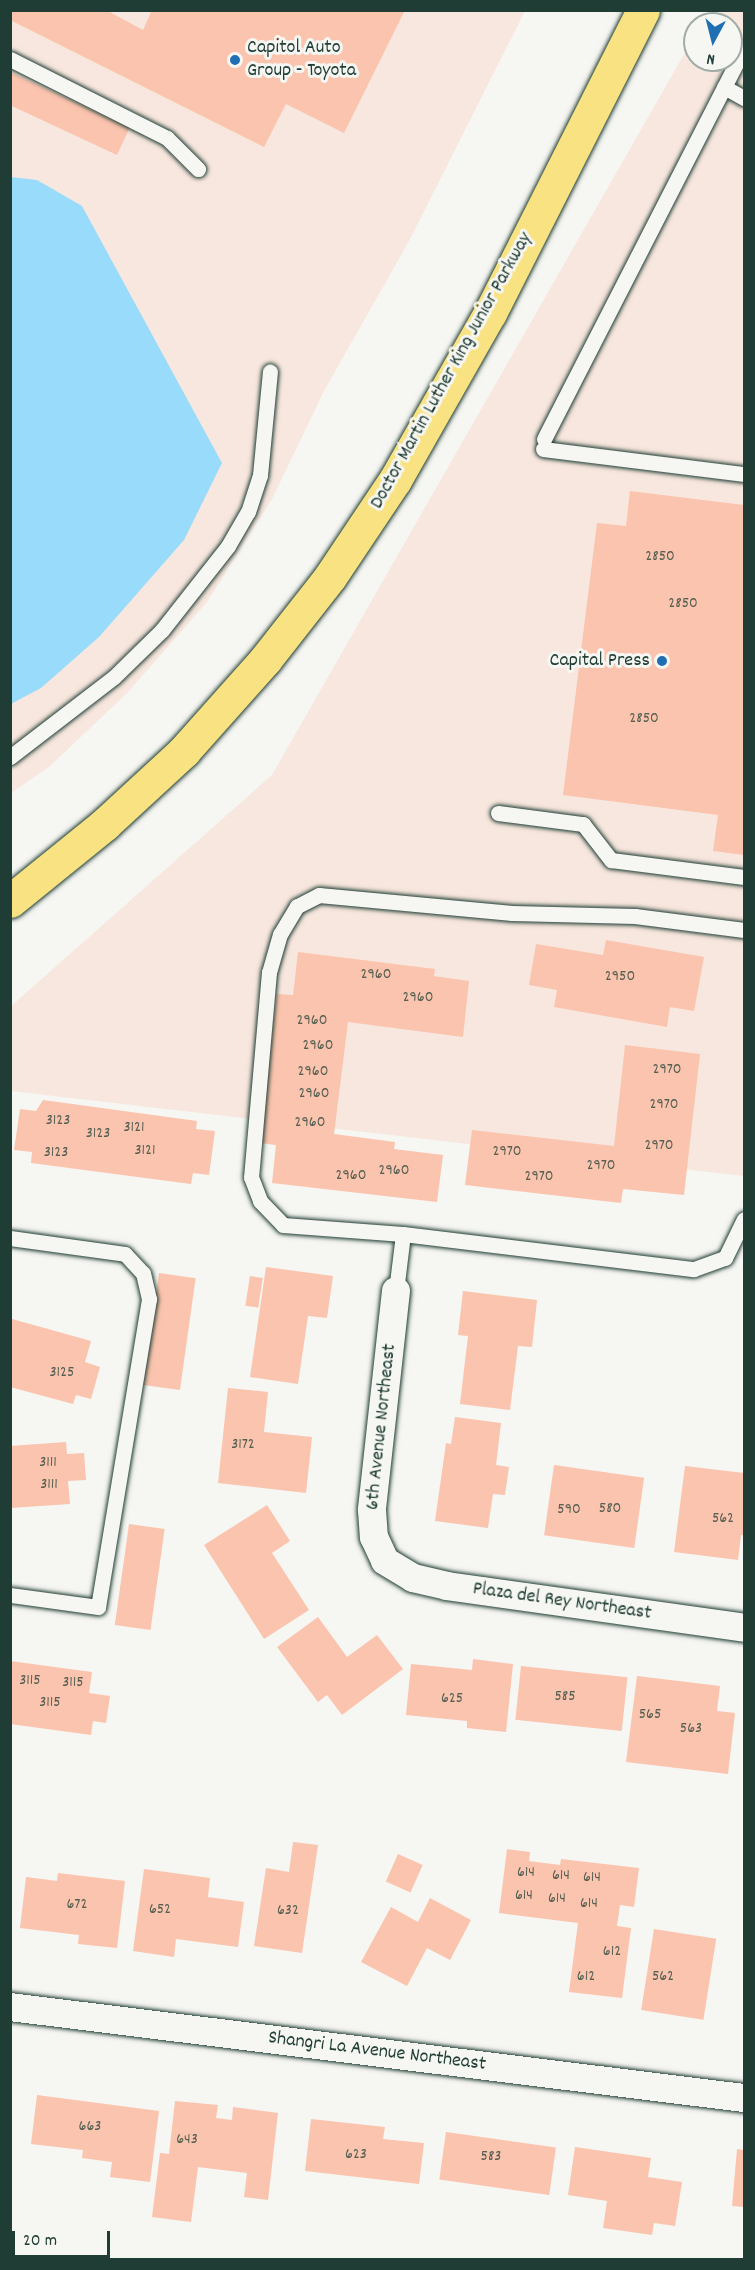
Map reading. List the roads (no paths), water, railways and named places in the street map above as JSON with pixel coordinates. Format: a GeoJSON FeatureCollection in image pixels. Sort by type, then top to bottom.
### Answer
{"type":"FeatureCollection","features":[{"type":"Feature","properties":{"kind":"highway","name":"Doctor Martin Luther King Junior Parkway"},"geometry":{"type":"LineString","coordinates":[[10,901],[105,824],[184,751],[265,660],[330,578],[396,480],[490,313],[643,10]]}},
{"type":"Feature","properties":{"kind":"street","name":"6th Avenue Northeast"},"geometry":{"type":"LineString","coordinates":[[385,1561],[374,1537],[372,1510],[396,1291]]}},
{"type":"Feature","properties":{"kind":"street","name":"Plaza del Rey Northeast"},"geometry":{"type":"LineString","coordinates":[[385,1561],[413,1578],[447,1586],[744,1628]]}},
{"type":"Feature","properties":{"kind":"street","name":"Shangri La Avenue Northeast"},"geometry":{"type":"LineString","coordinates":[[10,2007],[744,2098]]}},
{"type":"Feature","properties":{"kind":"lane"},"geometry":{"type":"LineString","coordinates":[[744,48],[544,444],[744,474]]}},
{"type":"Feature","properties":{"kind":"lane"},"geometry":{"type":"LineString","coordinates":[[10,59],[167,138],[198,169]]}},
{"type":"Feature","properties":{"kind":"lane"},"geometry":{"type":"LineString","coordinates":[[724,87],[744,98]]}},
{"type":"Feature","properties":{"kind":"lane"},"geometry":{"type":"LineString","coordinates":[[10,757],[114,677],[162,630],[228,546],[248,512],[260,475],[270,371]]}},
{"type":"Feature","properties":{"kind":"lane"},"geometry":{"type":"LineString","coordinates":[[498,813],[583,825],[611,860],[744,877]]}},
{"type":"Feature","properties":{"kind":"lane"},"geometry":{"type":"LineString","coordinates":[[744,930],[635,916],[512,913],[319,895],[297,906],[280,934],[269,972],[251,1177],[260,1201],[284,1225],[403,1234],[694,1269],[725,1258],[744,1219]]}},
{"type":"Feature","properties":{"kind":"lane"},"geometry":{"type":"LineString","coordinates":[[396,1291],[403,1234]]}},
{"type":"Feature","properties":{"kind":"lane"},"geometry":{"type":"LineString","coordinates":[[10,1238],[126,1254],[143,1273],[149,1299],[98,1607],[10,1595]]}},
{"type":"Feature","properties":{"kind":"water"},"geometry":{"type":"Polygon","coordinates":[[[11,177],[37,180],[82,206],[222,463],[184,540],[99,637],[41,688],[11,704],[11,177]]]}},
{"type":"Feature","properties":{"kind":"place","name":"Capitol Auto Group - Toyota"},"geometry":{"type":"Point","coordinates":[235,60]}},
{"type":"Feature","properties":{"kind":"place","name":"Capital Press"},"geometry":{"type":"Point","coordinates":[662,661]}}]}
